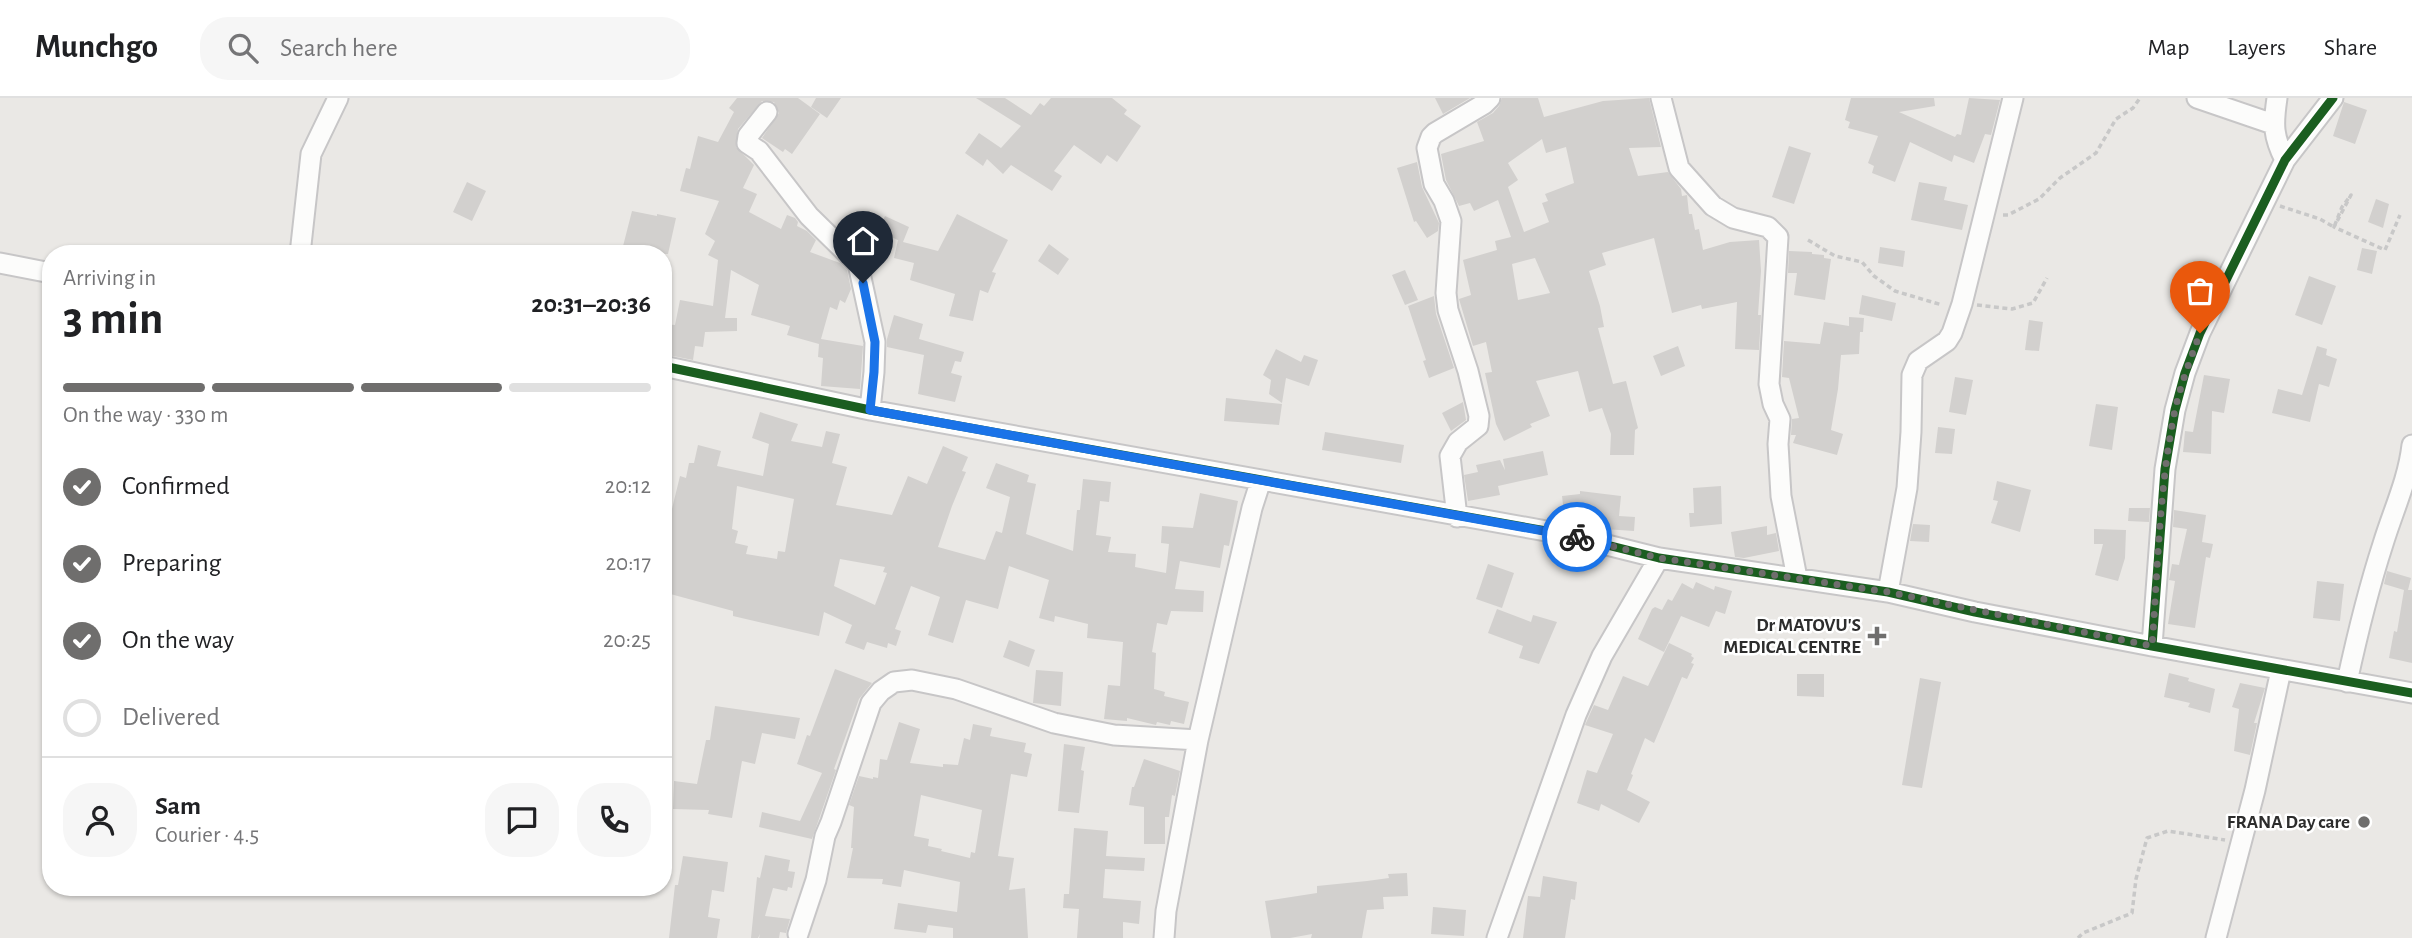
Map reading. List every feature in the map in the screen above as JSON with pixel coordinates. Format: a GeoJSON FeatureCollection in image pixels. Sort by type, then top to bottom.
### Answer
{"type":"FeatureCollection","features":[{"type":"Feature","properties":{"kind":"street"},"geometry":{"type":"LineString","coordinates":[[301,245],[311,154],[338,98]]}},
{"type":"Feature","properties":{"kind":"street"},"geometry":{"type":"LineString","coordinates":[[1457,517],[1450,456],[1458,442],[1478,426],[1479,416],[1448,310],[1446,293],[1451,220],[1434,184],[1427,148],[1435,133],[1490,98]]}},
{"type":"Feature","properties":{"kind":"street"},"geometry":{"type":"LineString","coordinates":[[1661,98],[1679,168],[1713,206],[1732,218],[1768,228],[1778,237],[1769,384],[1773,404],[1780,419],[1778,444],[1781,496],[1797,578]]}},
{"type":"Feature","properties":{"kind":"street"},"geometry":{"type":"LineString","coordinates":[[1888,592],[1907,488],[1912,375],[1918,361],[1947,341],[1952,333],[1962,304],[2013,98]]}},
{"type":"Feature","properties":{"kind":"street"},"geometry":{"type":"LineString","coordinates":[[2197,98],[2273,124]]}},
{"type":"Feature","properties":{"kind":"street"},"geometry":{"type":"LineString","coordinates":[[2277,98],[2273,124],[2276,141],[2286,160]]}},
{"type":"Feature","properties":{"kind":"street"},"geometry":{"type":"LineString","coordinates":[[2152,646],[2165,469],[2175,410],[2185,373],[2200,333],[2286,160],[2333,98]]}},
{"type":"Feature","properties":{"kind":"street"},"geometry":{"type":"LineString","coordinates":[[767,112],[748,135],[747,143],[759,151],[810,216],[858,264],[875,342],[870,410]]}},
{"type":"Feature","properties":{"kind":"street"},"geometry":{"type":"LineString","coordinates":[[0,262],[42,271]]}},
{"type":"Feature","properties":{"kind":"street"},"geometry":{"type":"LineString","coordinates":[[672,368],[870,410],[1563,534],[1659,558],[1888,592],[2152,646],[2412,693]]}},
{"type":"Feature","properties":{"kind":"street"},"geometry":{"type":"LineString","coordinates":[[2347,682],[2383,545],[2404,487],[2412,445]]}},
{"type":"Feature","properties":{"kind":"street"},"geometry":{"type":"LineString","coordinates":[[1164,938],[1166,911],[1198,740],[1252,508],[1261,480]]}},
{"type":"Feature","properties":{"kind":"street"},"geometry":{"type":"LineString","coordinates":[[1497,938],[1576,715],[1602,656],[1659,558]]}},
{"type":"Feature","properties":{"kind":"street"},"geometry":{"type":"LineString","coordinates":[[2216,938],[2281,670]]}},
{"type":"Feature","properties":{"kind":"street"},"geometry":{"type":"LineString","coordinates":[[797,934],[816,880],[825,836],[871,703],[880,691],[894,682],[912,680],[956,689],[1054,723],[1114,735],[1198,740]]}},
{"type":"Feature","properties":{"kind":"path"},"geometry":{"type":"LineString","coordinates":[[1983,214],[2008,215],[2039,199],[2060,178],[2096,153],[2116,119],[2133,108],[2140,98]]}},
{"type":"Feature","properties":{"kind":"path"},"geometry":{"type":"LineString","coordinates":[[2351,195],[2340,216],[2334,227],[2342,207],[2351,195]]}},
{"type":"Feature","properties":{"kind":"path"},"geometry":{"type":"LineString","coordinates":[[2264,202],[2320,219],[2385,250],[2400,215]]}},
{"type":"Feature","properties":{"kind":"path"},"geometry":{"type":"LineString","coordinates":[[1808,240],[1835,256],[1862,262],[1874,276],[1895,290],[1925,302],[1948,306],[1962,304],[2012,309],[2033,303],[2047,278]]}},
{"type":"Feature","properties":{"kind":"path"},"geometry":{"type":"LineString","coordinates":[[2078,938],[2083,933],[2132,913],[2136,879],[2147,838],[2168,831],[2241,843]]}},
{"type":"Feature","properties":{"kind":"building"},"geometry":{"type":"Polygon","coordinates":[[[737,98],[798,98],[820,114],[792,154],[785,149],[783,152],[762,138],[779,113],[774,102],[762,101],[738,129],[736,147],[754,165],[743,188],[757,194],[749,212],[781,229],[787,215],[795,218],[797,226],[816,240],[810,252],[840,263],[847,270],[851,289],[845,303],[840,300],[837,310],[830,307],[821,339],[863,346],[860,389],[821,386],[823,358],[818,357],[819,344],[787,335],[790,326],[751,315],[759,285],[731,270],[725,318],[737,318],[737,331],[705,332],[703,347],[695,346],[693,360],[672,356],[672,325],[675,325],[680,300],[713,306],[718,260],[708,255],[715,241],[705,234],[719,201],[680,191],[686,168],[690,169],[698,136],[718,142],[734,112],[729,108],[737,98]]]}},
{"type":"Feature","properties":{"kind":"building"},"geometry":{"type":"Polygon","coordinates":[[[816,98],[841,98],[827,118],[811,107],[816,98]]]}},
{"type":"Feature","properties":{"kind":"building"},"geometry":{"type":"Polygon","coordinates":[[[976,98],[1005,98],[1031,115],[1040,103],[1044,106],[1051,98],[1112,98],[1127,110],[1124,114],[1141,126],[1117,162],[1107,155],[1101,164],[1074,145],[1054,171],[1062,176],[1052,191],[1011,165],[1003,174],[987,159],[983,166],[965,153],[979,133],[1001,148],[1021,126],[976,98]]]}},
{"type":"Feature","properties":{"kind":"building"},"geometry":{"type":"Polygon","coordinates":[[[1435,98],[1470,98],[1443,114],[1435,98]]]}},
{"type":"Feature","properties":{"kind":"building"},"geometry":{"type":"Polygon","coordinates":[[[1502,98],[1538,98],[1544,117],[1603,101],[1649,98],[1661,147],[1629,148],[1638,176],[1668,172],[1681,189],[1682,196],[1687,195],[1689,214],[1692,214],[1695,230],[1699,229],[1703,250],[1730,242],[1759,240],[1759,350],[1735,349],[1737,302],[1702,309],[1701,305],[1672,313],[1654,238],[1602,253],[1606,265],[1589,271],[1600,306],[1604,327],[1598,328],[1613,384],[1626,381],[1638,428],[1635,430],[1634,455],[1610,455],[1611,434],[1602,408],[1589,412],[1578,371],[1536,381],[1550,416],[1530,424],[1532,427],[1504,441],[1496,424],[1485,373],[1492,372],[1486,342],[1473,346],[1459,299],[1471,295],[1463,260],[1497,250],[1495,241],[1511,237],[1498,200],[1474,211],[1470,203],[1459,206],[1446,180],[1441,154],[1484,141],[1477,122],[1493,113],[1502,98]],[[1542,139],[1508,163],[1518,180],[1508,187],[1524,232],[1549,222],[1542,203],[1548,201],[1545,194],[1574,183],[1566,147],[1546,153],[1542,139]],[[1535,258],[1512,264],[1518,300],[1550,293],[1535,258]]]}},
{"type":"Feature","properties":{"kind":"building"},"geometry":{"type":"Polygon","coordinates":[[[1851,98],[1934,98],[1935,106],[1899,112],[1955,137],[1957,134],[1961,135],[1969,98],[2000,100],[1991,135],[1985,134],[1974,163],[1954,155],[1952,162],[1910,142],[1895,182],[1872,173],[1874,166],[1868,163],[1878,136],[1848,128],[1850,122],[1845,120],[1851,98]]]}},
{"type":"Feature","properties":{"kind":"building"},"geometry":{"type":"Polygon","coordinates":[[[2344,102],[2367,110],[2355,144],[2333,136],[2344,102]]]}},
{"type":"Feature","properties":{"kind":"building"},"geometry":{"type":"Polygon","coordinates":[[[1789,146],[1811,153],[1794,204],[1772,197],[1789,146]]]}},
{"type":"Feature","properties":{"kind":"building"},"geometry":{"type":"Polygon","coordinates":[[[1417,162],[1422,187],[1439,223],[1438,231],[1427,238],[1416,221],[1414,222],[1397,168],[1417,162]]]}},
{"type":"Feature","properties":{"kind":"building"},"geometry":{"type":"Polygon","coordinates":[[[467,182],[486,191],[472,221],[453,212],[467,182]]]}},
{"type":"Feature","properties":{"kind":"building"},"geometry":{"type":"Polygon","coordinates":[[[1919,182],[1947,187],[1944,200],[1968,205],[1962,230],[1911,220],[1919,182]]]}},
{"type":"Feature","properties":{"kind":"building"},"geometry":{"type":"Polygon","coordinates":[[[2376,199],[2389,204],[2383,228],[2368,222],[2376,199]]]}},
{"type":"Feature","properties":{"kind":"building"},"geometry":{"type":"Polygon","coordinates":[[[632,211],[676,218],[670,245],[623,245],[632,211]]]}},
{"type":"Feature","properties":{"kind":"building"},"geometry":{"type":"Polygon","coordinates":[[[957,214],[1008,240],[992,272],[996,273],[988,293],[980,290],[973,321],[949,316],[955,294],[910,280],[914,263],[894,258],[898,240],[878,231],[885,216],[909,227],[903,242],[938,251],[957,214]]]}},
{"type":"Feature","properties":{"kind":"building"},"geometry":{"type":"Polygon","coordinates":[[[1049,244],[1069,259],[1058,275],[1038,261],[1049,244]]]}},
{"type":"Feature","properties":{"kind":"building"},"geometry":{"type":"Polygon","coordinates":[[[1880,247],[1905,251],[1903,267],[1878,263],[1880,247]]]}},
{"type":"Feature","properties":{"kind":"building"},"geometry":{"type":"Polygon","coordinates":[[[2362,248],[2377,251],[2372,274],[2357,270],[2362,248]]]}},
{"type":"Feature","properties":{"kind":"building"},"geometry":{"type":"Polygon","coordinates":[[[1789,251],[1812,252],[1831,259],[1825,300],[1794,295],[1797,273],[1788,273],[1789,251]]]}},
{"type":"Feature","properties":{"kind":"building"},"geometry":{"type":"Polygon","coordinates":[[[1405,270],[1418,300],[1405,305],[1392,275],[1405,270]]]}},
{"type":"Feature","properties":{"kind":"building"},"geometry":{"type":"Polygon","coordinates":[[[2309,276],[2336,286],[2322,325],[2295,315],[2309,276]]]}},
{"type":"Feature","properties":{"kind":"building"},"geometry":{"type":"Polygon","coordinates":[[[1862,295],[1896,303],[1892,321],[1859,314],[1862,295]]]}},
{"type":"Feature","properties":{"kind":"building"},"geometry":{"type":"Polygon","coordinates":[[[1434,296],[1436,314],[1454,368],[1429,378],[1423,361],[1426,360],[1408,306],[1434,296]]]}},
{"type":"Feature","properties":{"kind":"building"},"geometry":{"type":"Polygon","coordinates":[[[894,315],[923,324],[919,339],[964,352],[961,362],[955,361],[951,373],[962,376],[955,402],[918,394],[924,355],[887,347],[894,315]]]}},
{"type":"Feature","properties":{"kind":"building"},"geometry":{"type":"Polygon","coordinates":[[[1849,317],[1864,318],[1863,332],[1860,332],[1859,354],[1841,355],[1831,430],[1843,434],[1837,455],[1793,443],[1796,435],[1791,435],[1792,419],[1799,418],[1789,378],[1782,377],[1784,341],[1820,344],[1824,322],[1849,326],[1849,317]]]}},
{"type":"Feature","properties":{"kind":"building"},"geometry":{"type":"Polygon","coordinates":[[[2029,320],[2043,322],[2039,351],[2025,350],[2029,320]]]}},
{"type":"Feature","properties":{"kind":"building"},"geometry":{"type":"Polygon","coordinates":[[[1678,346],[1685,366],[1661,376],[1653,356],[1678,346]]]}},
{"type":"Feature","properties":{"kind":"building"},"geometry":{"type":"Polygon","coordinates":[[[2317,346],[2327,349],[2326,355],[2337,359],[2329,387],[2319,384],[2310,422],[2272,413],[2278,389],[2302,395],[2317,346]]]}},
{"type":"Feature","properties":{"kind":"building"},"geometry":{"type":"Polygon","coordinates":[[[1276,349],[1301,362],[1304,355],[1318,360],[1309,386],[1286,378],[1282,403],[1269,394],[1271,380],[1263,375],[1276,349]]]}},
{"type":"Feature","properties":{"kind":"building"},"geometry":{"type":"Polygon","coordinates":[[[2204,375],[2230,379],[2224,413],[2212,411],[2211,454],[2183,452],[2185,431],[2193,432],[2204,375]]]}},
{"type":"Feature","properties":{"kind":"building"},"geometry":{"type":"Polygon","coordinates":[[[1955,377],[1973,380],[1966,415],[1949,412],[1955,377]]]}},
{"type":"Feature","properties":{"kind":"building"},"geometry":{"type":"Polygon","coordinates":[[[1226,398],[1282,404],[1279,425],[1224,421],[1226,398]]]}},
{"type":"Feature","properties":{"kind":"building"},"geometry":{"type":"Polygon","coordinates":[[[1463,402],[1466,420],[1451,431],[1442,413],[1463,402]]]}},
{"type":"Feature","properties":{"kind":"building"},"geometry":{"type":"Polygon","coordinates":[[[2096,404],[2118,407],[2112,450],[2089,446],[2096,404]]]}},
{"type":"Feature","properties":{"kind":"building"},"geometry":{"type":"Polygon","coordinates":[[[760,412],[798,424],[791,441],[822,447],[826,431],[840,434],[832,463],[847,467],[836,505],[892,515],[908,476],[927,484],[943,446],[968,457],[962,471],[966,472],[938,547],[985,560],[996,531],[1002,533],[1010,497],[986,488],[996,463],[1029,475],[1027,482],[1036,484],[1026,534],[1073,551],[1083,479],[1111,482],[1109,502],[1100,501],[1096,535],[1111,537],[1108,552],[1136,554],[1135,567],[1166,573],[1169,544],[1161,543],[1162,526],[1193,528],[1200,493],[1238,501],[1229,546],[1224,545],[1220,568],[1180,561],[1175,589],[1204,591],[1203,612],[1171,611],[1167,625],[1157,623],[1152,652],[1156,653],[1154,689],[1165,692],[1164,696],[1189,702],[1184,724],[1171,721],[1170,725],[1157,722],[1156,725],[1127,718],[1127,721],[1104,719],[1108,685],[1120,686],[1123,642],[1087,638],[1088,624],[1055,616],[1054,622],[1039,618],[1049,580],[1009,566],[998,609],[966,600],[953,643],[928,635],[940,597],[911,586],[895,629],[901,631],[896,646],[888,643],[887,648],[867,642],[864,650],[845,643],[852,625],[824,612],[819,636],[733,616],[733,611],[672,594],[672,509],[680,476],[686,478],[689,463],[694,463],[698,445],[721,451],[717,466],[763,476],[769,444],[752,438],[760,412]],[[737,486],[732,529],[738,531],[735,543],[748,546],[746,554],[777,559],[778,551],[785,552],[794,499],[737,486]],[[840,559],[834,586],[875,605],[887,573],[883,572],[885,567],[840,559]]]}},
{"type":"Feature","properties":{"kind":"building"},"geometry":{"type":"Polygon","coordinates":[[[1938,427],[1955,429],[1952,454],[1935,453],[1938,427]]]}},
{"type":"Feature","properties":{"kind":"building"},"geometry":{"type":"Polygon","coordinates":[[[1325,432],[1404,445],[1401,463],[1322,450],[1325,432]]]}},
{"type":"Feature","properties":{"kind":"building"},"geometry":{"type":"Polygon","coordinates":[[[1543,451],[1548,475],[1498,486],[1500,495],[1468,501],[1464,475],[1478,472],[1476,465],[1500,460],[1505,470],[1503,459],[1543,451]]]}},
{"type":"Feature","properties":{"kind":"building"},"geometry":{"type":"Polygon","coordinates":[[[1997,481],[2031,490],[2020,532],[1991,523],[1998,501],[1993,500],[1997,481]]]}},
{"type":"Feature","properties":{"kind":"building"},"geometry":{"type":"Polygon","coordinates":[[[1721,486],[1722,524],[1690,527],[1689,513],[1694,513],[1693,488],[1721,486]]]}},
{"type":"Feature","properties":{"kind":"building"},"geometry":{"type":"Polygon","coordinates":[[[1580,491],[1621,496],[1619,516],[1635,517],[1634,531],[1589,528],[1586,524],[1565,522],[1562,496],[1580,494],[1580,491]]]}},
{"type":"Feature","properties":{"kind":"building"},"geometry":{"type":"Polygon","coordinates":[[[2129,508],[2150,508],[2149,522],[2128,521],[2129,508]]]}},
{"type":"Feature","properties":{"kind":"building"},"geometry":{"type":"Polygon","coordinates":[[[2174,510],[2206,515],[2202,542],[2213,544],[2210,558],[2206,557],[2195,628],[2168,624],[2175,581],[2169,580],[2172,564],[2179,565],[2187,529],[2173,527],[2174,510]]]}},
{"type":"Feature","properties":{"kind":"building"},"geometry":{"type":"Polygon","coordinates":[[[1913,524],[1930,525],[1929,542],[1910,541],[1913,524]]]}},
{"type":"Feature","properties":{"kind":"building"},"geometry":{"type":"Polygon","coordinates":[[[1767,526],[1767,535],[1776,533],[1779,551],[1744,558],[1735,557],[1731,532],[1767,526]]]}},
{"type":"Feature","properties":{"kind":"building"},"geometry":{"type":"Polygon","coordinates":[[[2094,529],[2126,530],[2125,558],[2118,581],[2095,575],[2103,544],[2094,544],[2094,529]]]}},
{"type":"Feature","properties":{"kind":"building"},"geometry":{"type":"Polygon","coordinates":[[[1488,564],[1514,573],[1502,608],[1476,599],[1488,564]]]}},
{"type":"Feature","properties":{"kind":"building"},"geometry":{"type":"Polygon","coordinates":[[[2387,571],[2411,578],[2408,590],[2412,590],[2412,663],[2389,658],[2394,631],[2397,632],[2404,590],[2384,584],[2387,571]]]}},
{"type":"Feature","properties":{"kind":"building"},"geometry":{"type":"Polygon","coordinates":[[[2317,581],[2344,584],[2340,621],[2313,618],[2317,581]]]}},
{"type":"Feature","properties":{"kind":"building"},"geometry":{"type":"Polygon","coordinates":[[[1696,582],[1714,590],[1715,586],[1732,591],[1725,614],[1716,611],[1709,627],[1681,616],[1664,652],[1638,639],[1652,609],[1655,607],[1662,610],[1668,599],[1672,601],[1682,583],[1693,589],[1696,582]]]}},
{"type":"Feature","properties":{"kind":"building"},"geometry":{"type":"Polygon","coordinates":[[[1497,609],[1531,622],[1533,615],[1557,622],[1539,664],[1519,658],[1523,646],[1488,633],[1497,609]]]}},
{"type":"Feature","properties":{"kind":"building"},"geometry":{"type":"Polygon","coordinates":[[[1009,640],[1035,650],[1029,667],[1003,657],[1009,640]]]}},
{"type":"Feature","properties":{"kind":"building"},"geometry":{"type":"Polygon","coordinates":[[[1669,643],[1692,654],[1694,658],[1691,663],[1694,664],[1687,679],[1682,677],[1654,743],[1645,738],[1631,774],[1633,775],[1627,790],[1650,802],[1639,823],[1601,804],[1599,811],[1577,803],[1587,770],[1597,773],[1613,734],[1585,725],[1594,705],[1608,710],[1623,676],[1648,686],[1669,643]]]}},
{"type":"Feature","properties":{"kind":"building"},"geometry":{"type":"Polygon","coordinates":[[[835,669],[872,683],[859,699],[812,839],[759,827],[762,812],[800,821],[822,773],[797,764],[835,669]]]}},
{"type":"Feature","properties":{"kind":"building"},"geometry":{"type":"Polygon","coordinates":[[[1036,670],[1063,672],[1061,706],[1033,703],[1036,670]]]}},
{"type":"Feature","properties":{"kind":"building"},"geometry":{"type":"Polygon","coordinates":[[[2169,673],[2215,689],[2210,713],[2188,707],[2190,703],[2164,697],[2169,673]]]}},
{"type":"Feature","properties":{"kind":"building"},"geometry":{"type":"Polygon","coordinates":[[[1797,674],[1824,674],[1824,697],[1797,696],[1797,674]]]}},
{"type":"Feature","properties":{"kind":"building"},"geometry":{"type":"Polygon","coordinates":[[[1920,678],[1941,682],[1922,788],[1902,785],[1920,678]]]}},
{"type":"Feature","properties":{"kind":"building"},"geometry":{"type":"Polygon","coordinates":[[[2240,683],[2265,688],[2254,723],[2257,723],[2250,755],[2234,751],[2239,709],[2232,707],[2240,683]]]}},
{"type":"Feature","properties":{"kind":"building"},"geometry":{"type":"Polygon","coordinates":[[[715,706],[800,718],[795,739],[762,733],[755,764],[742,761],[732,818],[708,814],[709,810],[673,809],[674,781],[697,784],[706,740],[710,740],[715,706]]]}},
{"type":"Feature","properties":{"kind":"building"},"geometry":{"type":"Polygon","coordinates":[[[899,722],[920,729],[910,763],[943,767],[943,764],[958,765],[964,738],[970,740],[973,724],[992,728],[990,736],[1026,743],[1024,752],[1032,754],[1027,777],[1011,774],[998,856],[1014,858],[1009,890],[1025,888],[1028,938],[953,938],[953,928],[928,925],[926,933],[894,929],[898,903],[957,912],[960,882],[904,870],[901,887],[882,884],[883,879],[847,878],[853,848],[854,807],[849,805],[859,776],[878,778],[880,759],[887,760],[899,722]],[[921,795],[914,836],[929,839],[928,846],[970,858],[971,852],[975,853],[982,810],[921,795]]]}},
{"type":"Feature","properties":{"kind":"building"},"geometry":{"type":"Polygon","coordinates":[[[1064,744],[1085,747],[1079,813],[1058,811],[1064,744]]]}},
{"type":"Feature","properties":{"kind":"building"},"geometry":{"type":"Polygon","coordinates":[[[1144,759],[1180,771],[1175,796],[1172,795],[1169,817],[1165,817],[1165,844],[1144,844],[1144,807],[1129,805],[1132,787],[1144,759]]]}},
{"type":"Feature","properties":{"kind":"building"},"geometry":{"type":"Polygon","coordinates":[[[1074,828],[1108,831],[1106,856],[1145,858],[1144,871],[1105,869],[1103,898],[1141,901],[1139,924],[1123,922],[1123,938],[1077,938],[1079,909],[1063,908],[1064,894],[1069,894],[1074,828]]]}},
{"type":"Feature","properties":{"kind":"building"},"geometry":{"type":"Polygon","coordinates":[[[765,855],[790,860],[788,871],[795,872],[792,888],[788,887],[787,891],[773,888],[765,916],[790,919],[786,933],[780,932],[779,938],[759,938],[760,934],[758,938],[751,938],[757,877],[760,878],[765,855]]]}},
{"type":"Feature","properties":{"kind":"building"},"geometry":{"type":"Polygon","coordinates":[[[683,856],[728,862],[724,892],[712,890],[708,917],[720,919],[717,938],[669,938],[675,885],[678,885],[683,856]]]}},
{"type":"Feature","properties":{"kind":"building"},"geometry":{"type":"Polygon","coordinates":[[[1407,873],[1408,896],[1383,897],[1384,909],[1367,910],[1362,938],[1311,938],[1312,934],[1271,938],[1265,901],[1317,893],[1317,886],[1389,878],[1388,874],[1407,873]]]}},
{"type":"Feature","properties":{"kind":"building"},"geometry":{"type":"Polygon","coordinates":[[[1543,876],[1577,882],[1575,900],[1571,899],[1565,938],[1523,938],[1528,896],[1540,897],[1543,876]]]}},
{"type":"Feature","properties":{"kind":"building"},"geometry":{"type":"Polygon","coordinates":[[[1433,907],[1466,910],[1464,936],[1431,934],[1433,907]]]}},
{"type":"Feature","properties":{"kind":"cycle path"},"geometry":{"type":"LineString","coordinates":[[2152,646],[2165,469],[2175,410],[2185,373],[2200,333],[2285,160],[2333,98]]}},
{"type":"Feature","properties":{"kind":"cycle path"},"geometry":{"type":"LineString","coordinates":[[672,368],[870,410],[1563,534],[1659,558],[1888,592],[1975,612],[2412,693]]}},
{"type":"Feature","properties":{"kind":"way so far"},"geometry":{"type":"LineString","coordinates":[[1577,537],[1659,558],[1888,592],[1975,612],[2152,646],[2165,469],[2175,410],[2200,333]]}},
{"type":"Feature","properties":{"kind":"place","name":"Dr MATOVU'S MEDICAL CENTRE"},"geometry":{"type":"Point","coordinates":[1877,636]}},
{"type":"Feature","properties":{"kind":"place","name":"FRANA Day care"},"geometry":{"type":"Point","coordinates":[2364,822]}},
{"type":"Feature","properties":{"kind":"route"},"geometry":{"type":"LineString","coordinates":[[863,283],[875,342],[870,410],[1577,537]]}}]}
